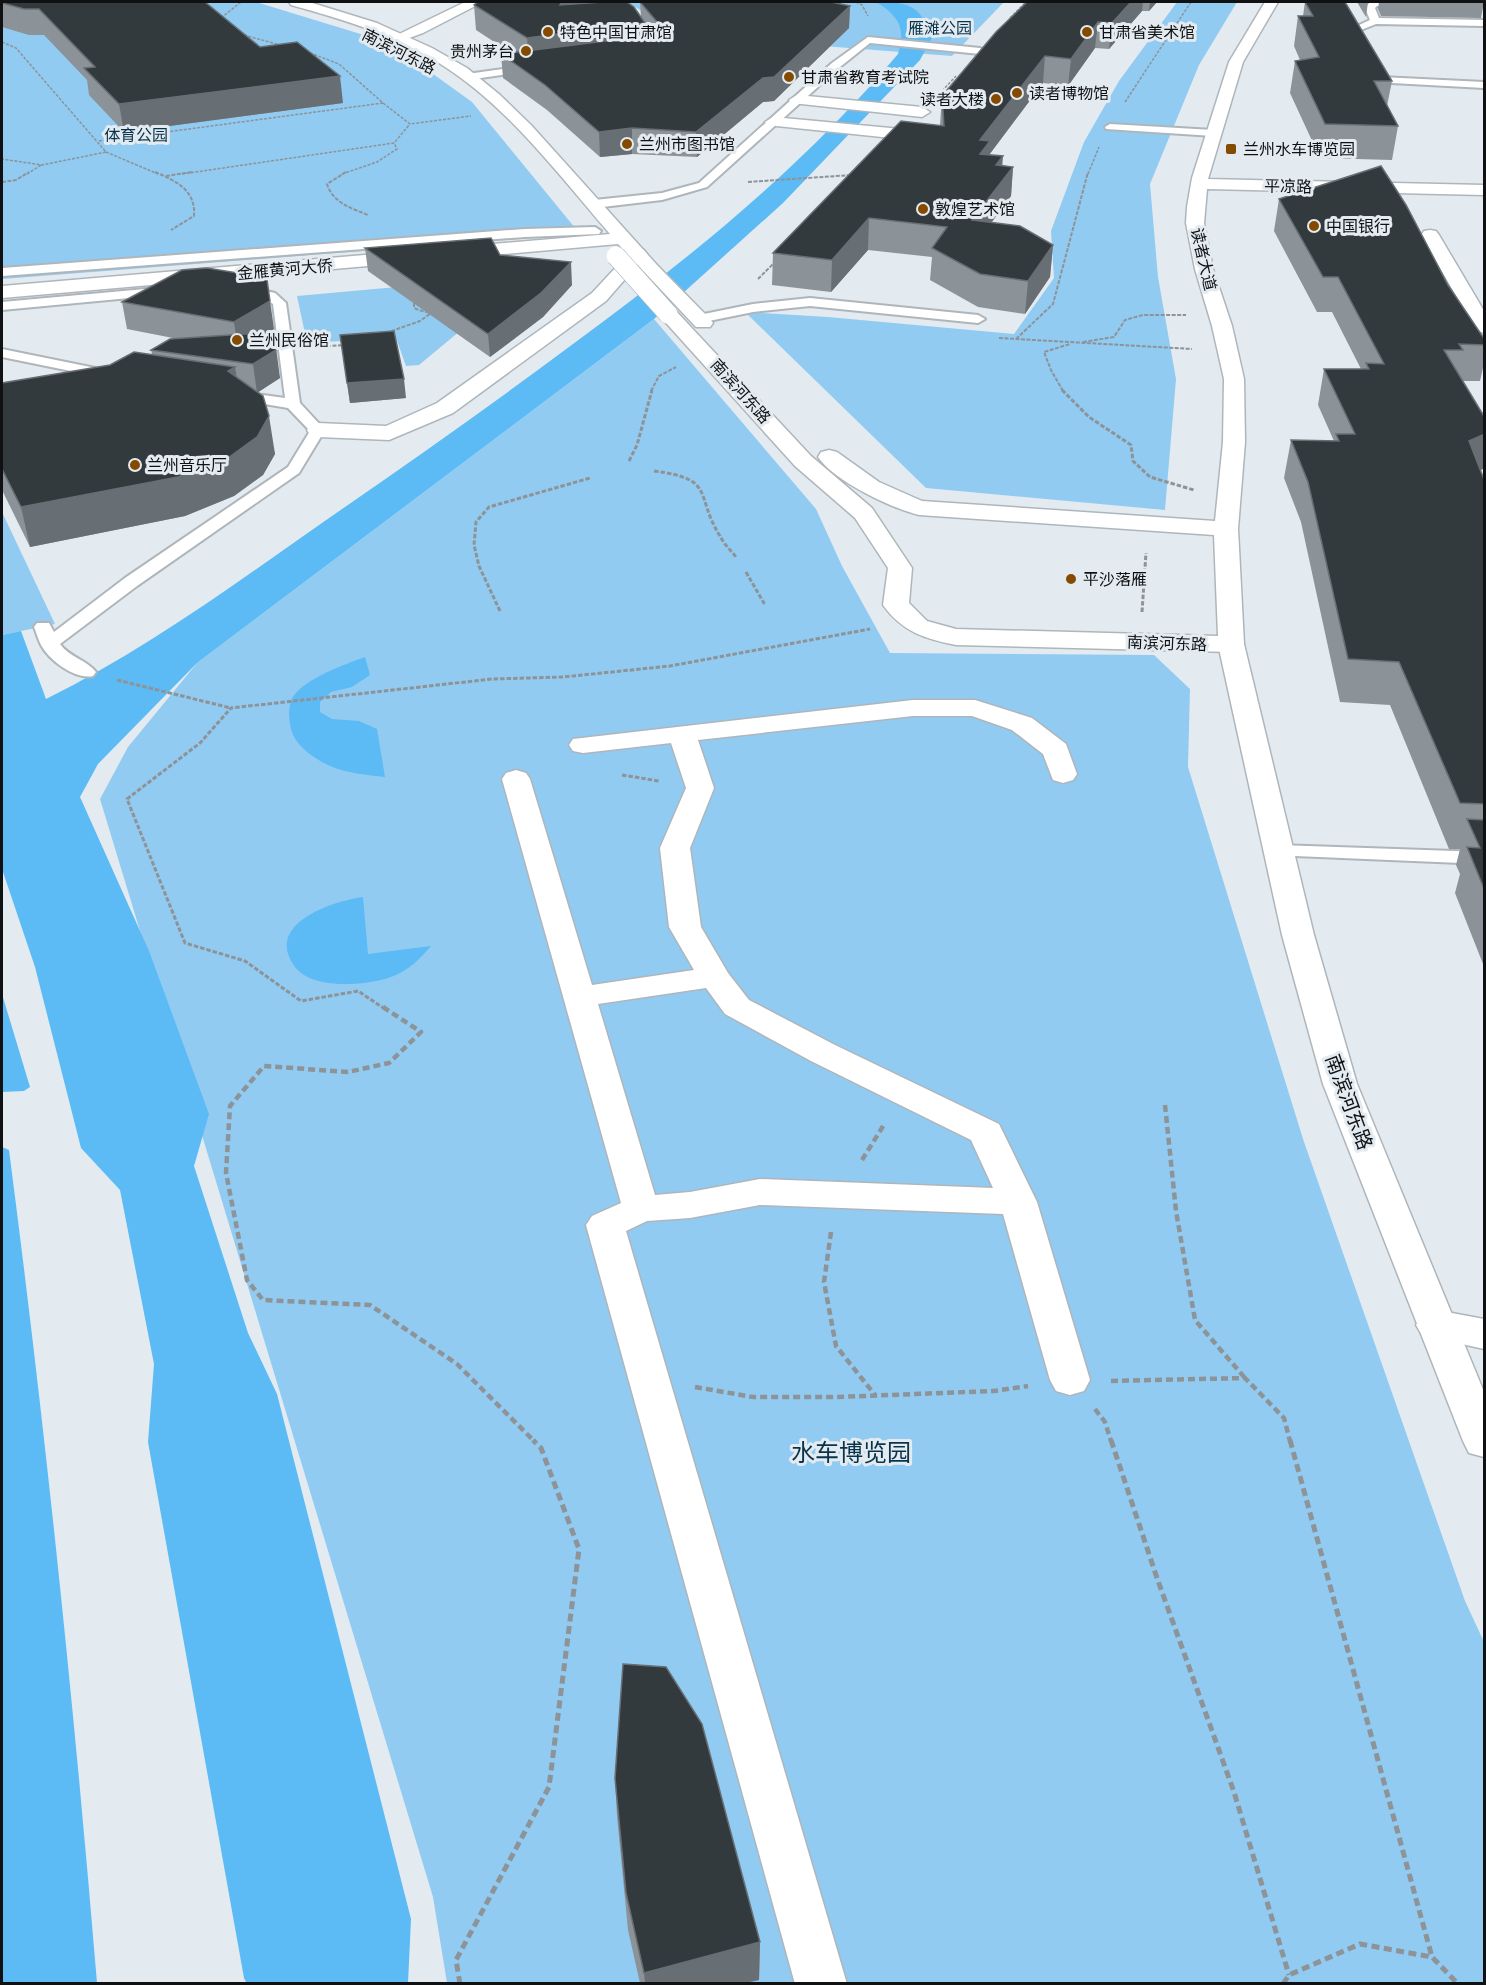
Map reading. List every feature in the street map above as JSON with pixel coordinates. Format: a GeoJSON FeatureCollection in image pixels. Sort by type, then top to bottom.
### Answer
{"type":"FeatureCollection","features":[{"type":"Feature","properties":{"kind":"main road"},"geometry":{"type":"LineString","coordinates":[[398,38],[416,32],[452,11],[476,2]]}},
{"type":"Feature","properties":{"kind":"main road","name":"读者大道"},"geometry":{"type":"LineString","coordinates":[[1226,528],[1234,442],[1234,379],[1219,315],[1204,269],[1195,223],[1199,184],[1236,62],[1271,2]]}},
{"type":"Feature","properties":{"kind":"main road","name":"南滨河东路"},"geometry":{"type":"LineString","coordinates":[[289,3],[398,38],[444,60],[467,76],[508,112],[594,204],[610,235],[616,256],[686,315]]}},
{"type":"Feature","properties":{"kind":"main road","name":"南滨河东路"},"geometry":{"type":"LineString","coordinates":[[289,3],[395,46],[427,63],[456,83],[510,136]]}},
{"type":"Feature","properties":{"kind":"main road"},"geometry":{"type":"LineString","coordinates":[[797,100],[922,112]]}},
{"type":"Feature","properties":{"kind":"main road"},"geometry":{"type":"LineString","coordinates":[[773,122],[901,134]]}},
{"type":"Feature","properties":{"kind":"main road","name":"平凉路"},"geometry":{"type":"LineString","coordinates":[[1199,184],[1485,190]]}},
{"type":"Feature","properties":{"kind":"main road","name":"南滨河东路"},"geometry":{"type":"LineString","coordinates":[[580,214],[638,254],[803,461],[864,513],[900,568],[896,605],[912,621],[935,633],[956,637],[1231,644]]}},
{"type":"Feature","properties":{"kind":"main road"},"geometry":{"type":"LineString","coordinates":[[423,252],[610,235]]}},
{"type":"Feature","properties":{"kind":"main road"},"geometry":{"type":"LineString","coordinates":[[1430,235],[1485,327]]}},
{"type":"Feature","properties":{"kind":"main road","name":"金雁黄河大侨"},"geometry":{"type":"LineString","coordinates":[[2,282],[423,252]]}},
{"type":"Feature","properties":{"kind":"main road","name":"金雁黄河大侨"},"geometry":{"type":"LineString","coordinates":[[2,292],[423,252]]}},
{"type":"Feature","properties":{"kind":"main road"},"geometry":{"type":"LineString","coordinates":[[318,430],[389,432],[445,408],[599,297],[638,254]]}},
{"type":"Feature","properties":{"kind":"main road"},"geometry":{"type":"LineString","coordinates":[[813,439],[829,457],[856,478],[895,500],[919,508],[1226,528]]}},
{"type":"Feature","properties":{"kind":"main road","name":"南滨河东路"},"geometry":{"type":"LineString","coordinates":[[1226,528],[1231,644],[1298,935],[1340,1084],[1485,1442]]}},
{"type":"Feature","properties":{"kind":"main road"},"geometry":{"type":"LineString","coordinates":[[583,745],[913,708],[975,708],[1022,724],[1056,750],[1063,774]]}},
{"type":"Feature","properties":{"kind":"main road"},"geometry":{"type":"LineString","coordinates":[[682,734],[700,788],[675,848],[686,927],[714,977],[737,1007],[986,1132],[1018,1202],[1070,1380]]}},
{"type":"Feature","properties":{"kind":"main road"},"geometry":{"type":"LineString","coordinates":[[516,779],[641,1209]]}},
{"type":"Feature","properties":{"kind":"main road"},"geometry":{"type":"LineString","coordinates":[[579,997],[714,977]]}},
{"type":"Feature","properties":{"kind":"main road"},"geometry":{"type":"LineString","coordinates":[[821,1983],[605,1225],[641,1209],[690,1205],[760,1192],[1018,1202]]}},
{"type":"Feature","properties":{"kind":"main road"},"geometry":{"type":"LineString","coordinates":[[1436,1325],[1485,1334]]}},
{"type":"Feature","properties":{"kind":"lane"},"geometry":{"type":"LineString","coordinates":[[1375,21],[1370,8],[1374,3],[1425,2]]}},
{"type":"Feature","properties":{"kind":"lane"},"geometry":{"type":"LineString","coordinates":[[1485,23],[1375,21],[1351,31],[1377,80],[1485,85]]}},
{"type":"Feature","properties":{"kind":"lane"},"geometry":{"type":"LineString","coordinates":[[594,204],[658,198],[684,193],[703,185],[836,65],[868,40],[980,51]]}},
{"type":"Feature","properties":{"kind":"lane"},"geometry":{"type":"LineString","coordinates":[[467,76],[538,68]]}},
{"type":"Feature","properties":{"kind":"lane"},"geometry":{"type":"LineString","coordinates":[[1110,127],[1213,134]]}},
{"type":"Feature","properties":{"kind":"lane"},"geometry":{"type":"LineString","coordinates":[[2,272],[525,232],[610,235]]}},
{"type":"Feature","properties":{"kind":"lane"},"geometry":{"type":"LineString","coordinates":[[2,306],[217,288],[254,291],[270,296],[279,303],[293,404],[318,430],[294,470],[131,582],[49,644]]}},
{"type":"Feature","properties":{"kind":"lane"},"geometry":{"type":"LineString","coordinates":[[686,315],[810,302],[978,319]]}},
{"type":"Feature","properties":{"kind":"lane"},"geometry":{"type":"LineString","coordinates":[[2,353],[131,379]]}},
{"type":"Feature","properties":{"kind":"lane"},"geometry":{"type":"LineString","coordinates":[[222,394],[293,404]]}},
{"type":"Feature","properties":{"kind":"lane"},"geometry":{"type":"LineString","coordinates":[[43,627],[49,644],[62,661],[87,672]]}},
{"type":"Feature","properties":{"kind":"lane"},"geometry":{"type":"LineString","coordinates":[[1278,851],[1485,858]]}},
{"type":"Feature","properties":{"kind":"path"},"geometry":{"type":"LineString","coordinates":[[223,26],[220,18],[241,2]]}},
{"type":"Feature","properties":{"kind":"path"},"geometry":{"type":"LineString","coordinates":[[1016,340],[1053,304],[1091,162],[1110,127],[1191,2]]}},
{"type":"Feature","properties":{"kind":"path"},"geometry":{"type":"LineString","coordinates":[[245,35],[255,40],[290,48]]}},
{"type":"Feature","properties":{"kind":"path"},"geometry":{"type":"LineString","coordinates":[[2,42],[16,48],[99,141],[106,152]]}},
{"type":"Feature","properties":{"kind":"path"},"geometry":{"type":"LineString","coordinates":[[302,50],[325,55],[348,69],[383,103],[410,124]]}},
{"type":"Feature","properties":{"kind":"path"},"geometry":{"type":"LineString","coordinates":[[99,141],[383,103]]}},
{"type":"Feature","properties":{"kind":"path"},"geometry":{"type":"LineString","coordinates":[[166,176],[394,143],[410,124],[490,114]]}},
{"type":"Feature","properties":{"kind":"path"},"geometry":{"type":"LineString","coordinates":[[372,217],[342,204],[329,193],[327,184],[343,173],[377,162],[397,149],[394,143]]}},
{"type":"Feature","properties":{"kind":"path"},"geometry":{"type":"LineString","coordinates":[[2,182],[16,180],[42,165],[106,152],[181,183],[195,204],[194,216],[165,233]]}},
{"type":"Feature","properties":{"kind":"path"},"geometry":{"type":"LineString","coordinates":[[2,159],[42,165]]}},
{"type":"Feature","properties":{"kind":"path"},"geometry":{"type":"LineString","coordinates":[[741,183],[852,175]]}},
{"type":"Feature","properties":{"kind":"path"},"geometry":{"type":"LineString","coordinates":[[381,334],[420,321],[431,313],[454,310],[461,302],[454,297],[440,295],[424,297],[414,302],[414,308],[431,313]]}},
{"type":"Feature","properties":{"kind":"path"},"geometry":{"type":"LineString","coordinates":[[1219,315],[1143,315],[1125,320],[1114,337],[1074,343],[1044,352],[1050,373],[1077,410],[1131,445],[1132,461],[1150,477],[1229,500]]}},
{"type":"Feature","properties":{"kind":"path"},"geometry":{"type":"LineString","coordinates":[[286,350],[354,344]]}},
{"type":"Feature","properties":{"kind":"path"},"geometry":{"type":"LineString","coordinates":[[629,461],[637,446],[649,396],[659,376],[712,346]]}},
{"type":"Feature","properties":{"kind":"path"},"geometry":{"type":"LineString","coordinates":[[654,471],[679,474],[701,487],[719,535],[737,558]]}},
{"type":"Feature","properties":{"kind":"path"},"geometry":{"type":"LineString","coordinates":[[500,611],[479,566],[474,545],[476,522],[489,507],[590,478]]}},
{"type":"Feature","properties":{"kind":"path"},"geometry":{"type":"LineString","coordinates":[[1144,642],[1140,627],[1146,544],[1151,524]]}},
{"type":"Feature","properties":{"kind":"path"},"geometry":{"type":"LineString","coordinates":[[747,572],[765,604]]}},
{"type":"Feature","properties":{"kind":"path"},"geometry":{"type":"LineString","coordinates":[[87,672],[231,708],[492,679],[563,677],[669,666],[912,621]]}},
{"type":"Feature","properties":{"kind":"path"},"geometry":{"type":"LineString","coordinates":[[231,708],[200,743],[127,799],[184,943],[245,962],[302,1001],[358,991],[421,1032],[389,1063],[348,1072],[264,1066],[230,1106],[226,1173],[247,1280],[262,1300],[370,1305],[457,1364],[541,1448],[579,1549],[549,1787],[456,1960],[460,1983]]}},
{"type":"Feature","properties":{"kind":"path"},"geometry":{"type":"LineString","coordinates":[[613,773],[700,788]]}},
{"type":"Feature","properties":{"kind":"path"},"geometry":{"type":"LineString","coordinates":[[875,1395],[836,1346],[824,1282],[832,1222],[840,1196],[889,1117],[919,1100]]}},
{"type":"Feature","properties":{"kind":"path"},"geometry":{"type":"LineString","coordinates":[[1165,1105],[1176,1211],[1196,1320],[1245,1378],[1284,1418],[1432,1957],[1458,1983]]}},
{"type":"Feature","properties":{"kind":"path"},"geometry":{"type":"LineString","coordinates":[[648,1378],[753,1397],[994,1391],[1070,1380],[1145,1382],[1245,1378]]}},
{"type":"Feature","properties":{"kind":"path"},"geometry":{"type":"LineString","coordinates":[[1070,1380],[1105,1422],[1157,1578],[1234,1792],[1289,1975]]}},
{"type":"Feature","properties":{"kind":"path"},"geometry":{"type":"LineString","coordinates":[[1283,1983],[1289,1975],[1360,1944],[1432,1957]]}},
{"type":"Feature","properties":{"kind":"green space","name":"体育公园"},"geometry":{"type":"Polygon","coordinates":[[[2,2],[256,2],[390,43],[472,102],[580,234],[2,279],[2,2]]]}},
{"type":"Feature","properties":{"kind":"green space","name":"雁滩公园"},"geometry":{"type":"Polygon","coordinates":[[[627,2],[1004,2],[952,56],[719,38],[660,22],[627,2]]]}},
{"type":"Feature","properties":{"kind":"green space"},"geometry":{"type":"Polygon","coordinates":[[[1177,2],[1237,2],[1199,65],[1150,184],[1158,277],[1176,379],[1165,510],[926,488],[745,312],[1014,334],[1054,278],[1051,231],[1084,142],[1119,81],[1177,2]]]}},
{"type":"Feature","properties":{"kind":"green space"},"geometry":{"type":"Polygon","coordinates":[[[518,276],[524,278],[419,365],[406,366],[396,338],[307,343],[297,296],[518,276]]]}},
{"type":"Feature","properties":{"kind":"green space","name":"水车博览园"},"geometry":{"type":"Polygon","coordinates":[[[654,319],[816,509],[842,566],[890,653],[1154,655],[1190,689],[1188,767],[1303,1139],[1465,1601],[1484,1642],[1484,1983],[447,1983],[433,1897],[100,799],[128,747],[197,663],[654,319]]]}},
{"type":"Feature","properties":{"kind":"green space"},"geometry":{"type":"Polygon","coordinates":[[[2,512],[55,624],[2,635],[2,512]]]}},
{"type":"Feature","properties":{"kind":"shaded area"},"geometry":{"type":"Polygon","coordinates":[[[876,2],[897,3],[912,8],[923,18],[932,38],[920,60],[783,203],[654,319],[197,663],[98,764],[80,797],[149,951],[209,1114],[194,1166],[248,1333],[277,1394],[411,1919],[408,1983],[247,1984],[244,1978],[148,1442],[154,1364],[120,1190],[81,1148],[35,967],[2,869],[2,635],[21,631],[46,699],[85,679],[199,609],[488,406],[617,311],[702,244],[785,172],[862,95],[898,54],[900,45],[899,24],[890,12],[876,2]]]}},
{"type":"Feature","properties":{"kind":"shaded area"},"geometry":{"type":"Polygon","coordinates":[[[365,657],[370,675],[352,687],[331,692],[320,702],[320,712],[332,719],[359,721],[377,729],[385,777],[350,772],[324,763],[301,746],[290,726],[291,701],[303,686],[324,674],[365,657]]]}},
{"type":"Feature","properties":{"kind":"shaded area"},"geometry":{"type":"Polygon","coordinates":[[[363,897],[368,954],[431,946],[408,968],[381,980],[355,984],[327,983],[303,974],[295,967],[288,952],[288,938],[295,927],[306,917],[320,910],[350,899],[363,897]]]}},
{"type":"Feature","properties":{"kind":"shaded area"},"geometry":{"type":"Polygon","coordinates":[[[2,994],[30,1087],[24,1091],[2,1092],[2,994]]]}},
{"type":"Feature","properties":{"kind":"shaded area"},"geometry":{"type":"Polygon","coordinates":[[[2,1147],[9,1150],[47,1462],[69,1670],[97,1983],[2,1983],[2,1147]]]}},
{"type":"Feature","properties":{"kind":"building"},"geometry":{"type":"Polygon","coordinates":[[[2,2],[205,2],[260,47],[297,42],[340,76],[119,104],[84,68],[95,67],[39,9],[24,9],[2,2]]]}},
{"type":"Feature","properties":{"kind":"building"},"geometry":{"type":"Polygon","coordinates":[[[478,2],[562,2],[560,5],[627,2],[634,7],[645,23],[527,38],[474,5],[478,2]]]}},
{"type":"Feature","properties":{"kind":"building"},"geometry":{"type":"Polygon","coordinates":[[[640,2],[831,2],[850,6],[774,77],[763,78],[696,132],[632,128],[599,132],[545,85],[501,54],[661,34],[663,29],[640,2]]]}},
{"type":"Feature","properties":{"kind":"building"},"geometry":{"type":"Polygon","coordinates":[[[1027,2],[1131,2],[1112,23],[1098,22],[1071,59],[1045,56],[980,140],[990,141],[980,154],[1003,156],[996,165],[1013,167],[972,220],[1020,226],[1053,245],[1028,281],[980,274],[932,248],[947,227],[869,218],[832,260],[773,253],[901,121],[944,126],[942,96],[996,32],[1027,2]]]}},
{"type":"Feature","properties":{"kind":"building"},"geometry":{"type":"Polygon","coordinates":[[[1305,2],[1345,2],[1392,81],[1374,81],[1398,126],[1325,124],[1295,61],[1319,57],[1298,16],[1313,16],[1305,2]]]}},
{"type":"Feature","properties":{"kind":"building"},"geometry":{"type":"Polygon","coordinates":[[[1381,166],[1406,205],[1448,285],[1485,340],[1485,345],[1459,344],[1463,350],[1444,350],[1485,418],[1485,434],[1469,441],[1485,482],[1485,804],[1460,803],[1399,662],[1348,659],[1308,482],[1291,440],[1339,441],[1336,434],[1355,434],[1324,369],[1369,369],[1366,363],[1384,364],[1338,277],[1323,277],[1279,199],[1381,166]]]}},
{"type":"Feature","properties":{"kind":"building"},"geometry":{"type":"Polygon","coordinates":[[[491,238],[500,255],[571,262],[541,293],[488,334],[365,248],[491,238]]]}},
{"type":"Feature","properties":{"kind":"building"},"geometry":{"type":"Polygon","coordinates":[[[207,268],[262,277],[267,280],[270,301],[234,322],[122,302],[182,270],[207,268]]]}},
{"type":"Feature","properties":{"kind":"building"},"geometry":{"type":"Polygon","coordinates":[[[394,331],[404,379],[347,383],[340,335],[394,331]]]}},
{"type":"Feature","properties":{"kind":"building"},"geometry":{"type":"Polygon","coordinates":[[[274,332],[276,350],[253,364],[151,350],[170,339],[274,332]]]}},
{"type":"Feature","properties":{"kind":"building","name":"兰州音乐厅"},"geometry":{"type":"Polygon","coordinates":[[[134,352],[235,367],[228,371],[263,396],[269,416],[257,437],[228,458],[178,477],[21,507],[2,469],[2,383],[110,365],[134,352]]]}},
{"type":"Feature","properties":{"kind":"building"},"geometry":{"type":"Polygon","coordinates":[[[1467,819],[1485,820],[1485,891],[1467,847],[1480,848],[1467,819]]]}},
{"type":"Feature","properties":{"kind":"building"},"geometry":{"type":"Polygon","coordinates":[[[623,1664],[666,1667],[702,1724],[760,1942],[644,1973],[626,1893],[615,1778],[623,1664]]]}},
{"type":"Feature","properties":{"kind":"place","name":"特色中国甘肃馆"},"geometry":{"type":"Point","coordinates":[548,32]}},
{"type":"Feature","properties":{"kind":"place","name":"甘肃省美术馆"},"geometry":{"type":"Point","coordinates":[1087,32]}},
{"type":"Feature","properties":{"kind":"place","name":"贵州茅台"},"geometry":{"type":"Point","coordinates":[526,51]}},
{"type":"Feature","properties":{"kind":"place","name":"甘肃省教育考试院"},"geometry":{"type":"Point","coordinates":[789,77]}},
{"type":"Feature","properties":{"kind":"place","name":"读者博物馆"},"geometry":{"type":"Point","coordinates":[1017,93]}},
{"type":"Feature","properties":{"kind":"place","name":"读者大楼"},"geometry":{"type":"Point","coordinates":[996,99]}},
{"type":"Feature","properties":{"kind":"place","name":"兰州市图书馆"},"geometry":{"type":"Point","coordinates":[627,144]}},
{"type":"Feature","properties":{"kind":"place","name":"兰州水车博览园"},"geometry":{"type":"Point","coordinates":[1231,149]}},
{"type":"Feature","properties":{"kind":"place","name":"敦煌艺术馆"},"geometry":{"type":"Point","coordinates":[923,209]}},
{"type":"Feature","properties":{"kind":"place","name":"中国银行"},"geometry":{"type":"Point","coordinates":[1314,226]}},
{"type":"Feature","properties":{"kind":"place","name":"兰州民俗馆"},"geometry":{"type":"Point","coordinates":[237,340]}},
{"type":"Feature","properties":{"kind":"place","name":"兰州音乐厅"},"geometry":{"type":"Point","coordinates":[135,465]}},
{"type":"Feature","properties":{"kind":"place","name":"平沙落雁"},"geometry":{"type":"Point","coordinates":[1071,579]}}]}
